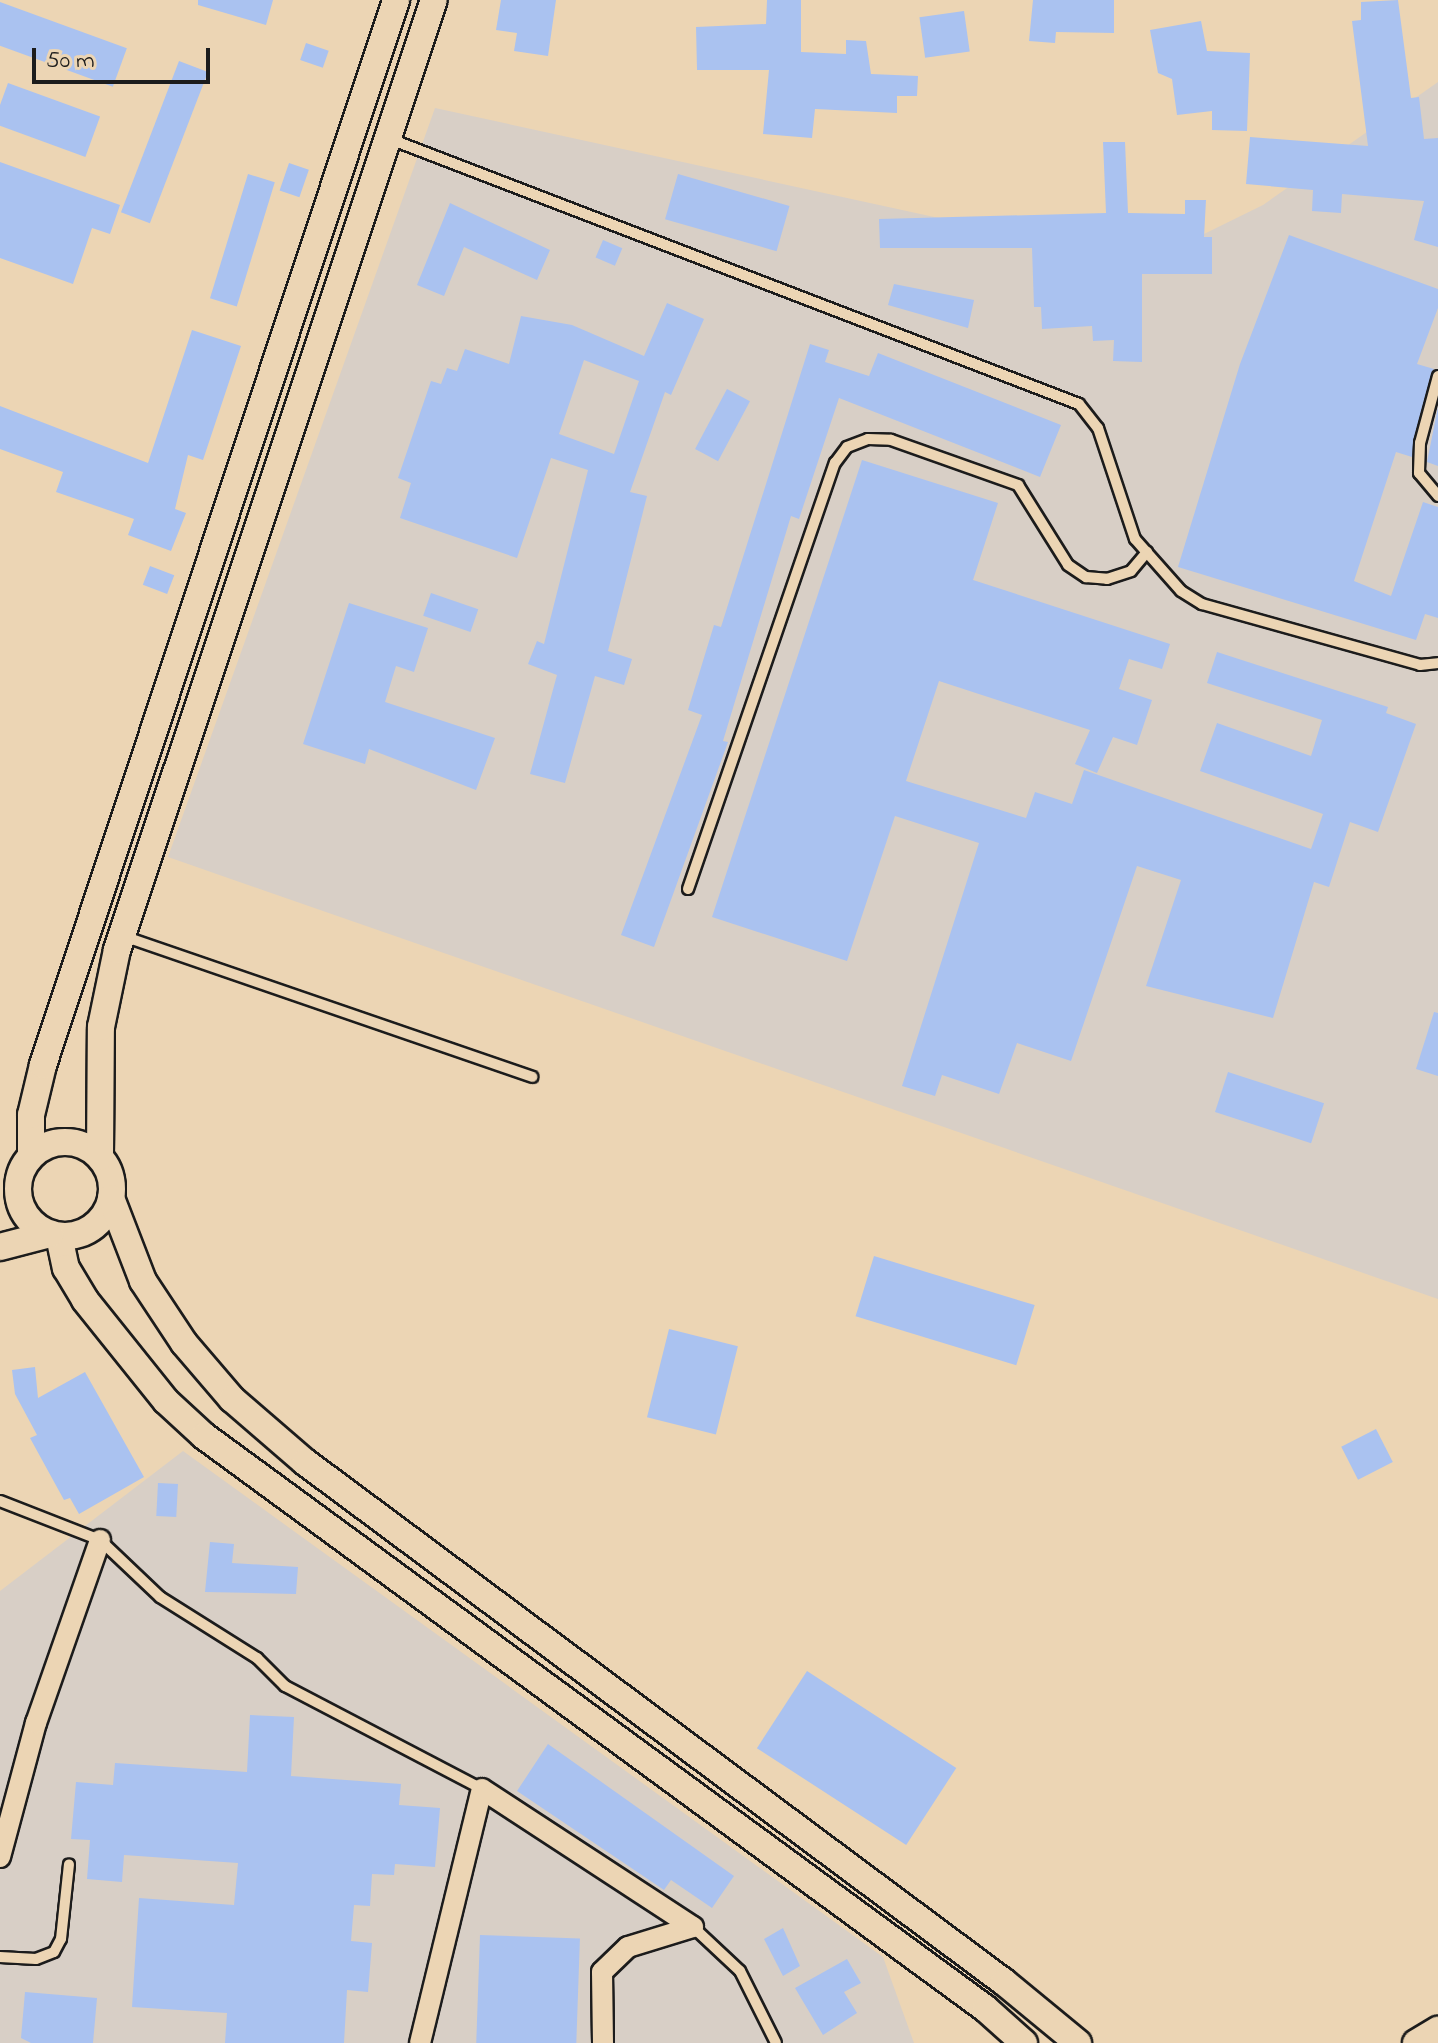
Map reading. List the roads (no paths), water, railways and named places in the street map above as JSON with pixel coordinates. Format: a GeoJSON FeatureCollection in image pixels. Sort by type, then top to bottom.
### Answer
{"type":"FeatureCollection","features":[{"type":"Feature","properties":{"kind":"street"},"geometry":{"type":"LineString","coordinates":[[396,0],[43,1065],[31,1115],[23,1212],[55,1235],[66,1268],[85,1300],[166,1401],[204,1436],[986,2009],[1024,2043]]}},
{"type":"Feature","properties":{"kind":"street"},"geometry":{"type":"LineString","coordinates":[[434,0],[122,935],[101,1027],[100,1157],[112,1183],[111,1198],[143,1281],[184,1343],[232,1399],[305,1462],[991,1972],[1078,2043]]}},
{"type":"Feature","properties":{"kind":"street"},"geometry":{"type":"LineString","coordinates":[[0,1197],[25,1167],[56,1142],[72,1142],[100,1157]]}},
{"type":"Feature","properties":{"kind":"street"},"geometry":{"type":"LineString","coordinates":[[0,1247],[94,1226],[111,1198]]}},
{"type":"Feature","properties":{"kind":"street"},"geometry":{"type":"LineString","coordinates":[[0,1857],[36,1723],[100,1540]]}},
{"type":"Feature","properties":{"kind":"street"},"geometry":{"type":"LineString","coordinates":[[420,2043],[482,1789],[693,1927]]}},
{"type":"Feature","properties":{"kind":"street"},"geometry":{"type":"LineString","coordinates":[[603,2043],[602,1972],[628,1947],[693,1927]]}},
{"type":"Feature","properties":{"kind":"street"},"geometry":{"type":"LineString","coordinates":[[1416,2043],[1438,2030]]}},
{"type":"Feature","properties":{"kind":"lane"},"geometry":{"type":"LineString","coordinates":[[388,138],[1079,404],[1098,428],[1135,539],[1181,591],[1202,604],[1420,665],[1438,663]]}},
{"type":"Feature","properties":{"kind":"lane"},"geometry":{"type":"LineString","coordinates":[[1438,376],[1420,443],[1419,473],[1438,496]]}},
{"type":"Feature","properties":{"kind":"lane"},"geometry":{"type":"LineString","coordinates":[[688,889],[835,463],[847,447],[868,439],[891,440],[1018,485],[1068,565],[1086,577],[1107,579],[1131,571],[1147,552]]}},
{"type":"Feature","properties":{"kind":"lane"},"geometry":{"type":"LineString","coordinates":[[122,935],[532,1077]]}},
{"type":"Feature","properties":{"kind":"lane"},"geometry":{"type":"LineString","coordinates":[[0,1501],[100,1540],[160,1597],[257,1658],[285,1686],[482,1789]]}},
{"type":"Feature","properties":{"kind":"lane"},"geometry":{"type":"LineString","coordinates":[[0,1957],[36,1959],[54,1952],[61,1939],[69,1864]]}},
{"type":"Feature","properties":{"kind":"lane"},"geometry":{"type":"LineString","coordinates":[[693,1927],[740,1971],[776,2043]]}}]}
